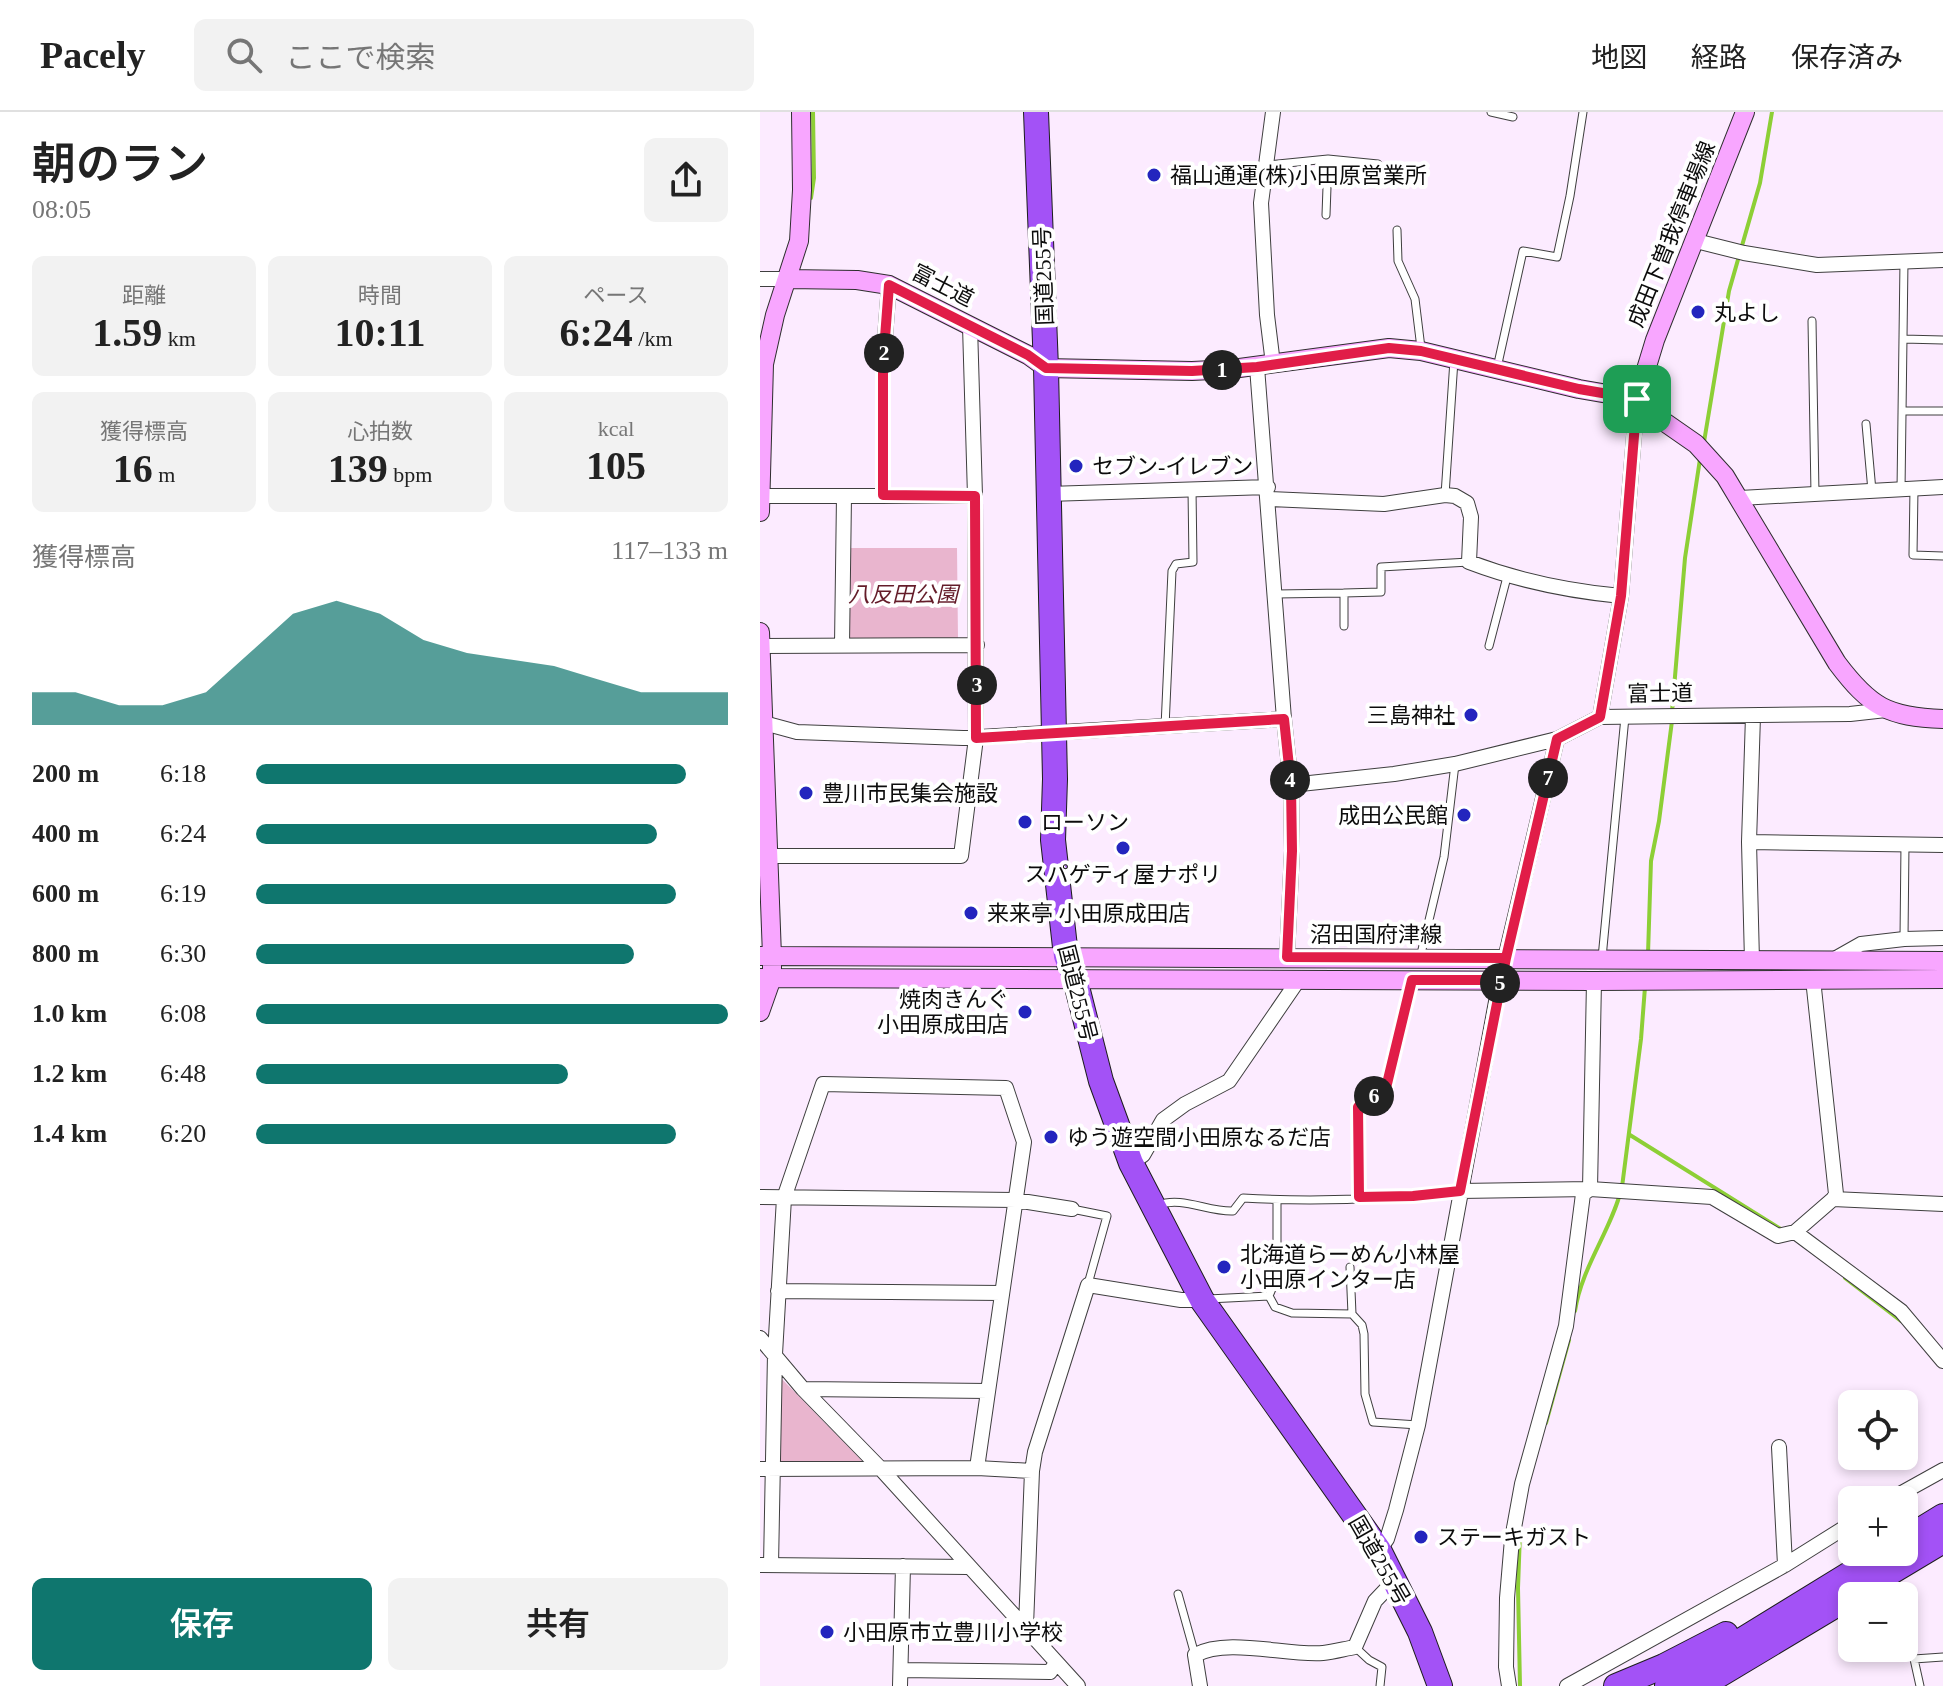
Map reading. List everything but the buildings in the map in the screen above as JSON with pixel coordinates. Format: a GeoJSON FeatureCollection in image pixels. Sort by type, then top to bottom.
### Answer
{"type":"FeatureCollection","features":[{"type":"Feature","properties":{"kind":"highway","name":"国道255号"},"geometry":{"type":"LineString","coordinates":[[1036,112],[1046,368],[1054,734],[1053,840],[1066,956],[1075,979],[1101,1081],[1131,1163],[1152,1207],[1202,1300],[1379,1550],[1420,1632],[1440,1686]]}},
{"type":"Feature","properties":{"kind":"highway"},"geometry":{"type":"LineString","coordinates":[[1918,1531],[1943,1516]]}},
{"type":"Feature","properties":{"kind":"highway"},"geometry":{"type":"LineString","coordinates":[[1886,1582],[1943,1543]]}},
{"type":"Feature","properties":{"kind":"highway"},"geometry":{"type":"LineString","coordinates":[[1701,1686],[1943,1543]]}},
{"type":"Feature","properties":{"kind":"highway"},"geometry":{"type":"LineString","coordinates":[[1667,1686],[1863,1566]]}},
{"type":"Feature","properties":{"kind":"highway"},"geometry":{"type":"LineString","coordinates":[[1732,1686],[1838,1614]]}},
{"type":"Feature","properties":{"kind":"highway"},"geometry":{"type":"LineString","coordinates":[[1616,1686],[1725,1635],[1765,1628]]}},
{"type":"Feature","properties":{"kind":"main road"},"geometry":{"type":"LineString","coordinates":[[760,512],[761,391],[775,315],[799,241],[801,112]]}},
{"type":"Feature","properties":{"kind":"main road","name":"成田下曽我停車場線"},"geometry":{"type":"LineString","coordinates":[[1637,399],[1655,340],[1744,112]]}},
{"type":"Feature","properties":{"kind":"main road","name":"富士道"},"geometry":{"type":"LineString","coordinates":[[788,279],[857,280],[889,285],[1028,355],[1046,368]]}},
{"type":"Feature","properties":{"kind":"main road"},"geometry":{"type":"LineString","coordinates":[[1046,368],[1192,371],[1265,365],[1370,349],[1421,351],[1579,389],[1637,399],[1702,449],[1740,498],[1837,663],[1857,690],[1886,710]]}},
{"type":"Feature","properties":{"kind":"main road"},"geometry":{"type":"LineString","coordinates":[[760,632],[769,856],[766,978],[760,1012]]}},
{"type":"Feature","properties":{"kind":"main road","name":"富士道"},"geometry":{"type":"LineString","coordinates":[[1886,710],[1911,718],[1943,719]]}},
{"type":"Feature","properties":{"kind":"main road","name":"沼田国府津線"},"geometry":{"type":"LineString","coordinates":[[766,956],[1943,961]]}},
{"type":"Feature","properties":{"kind":"main road","name":"沼田国府津線"},"geometry":{"type":"LineString","coordinates":[[766,978],[1943,979]]}},
{"type":"Feature","properties":{"kind":"street"},"geometry":{"type":"LineString","coordinates":[[1273,112],[1261,203],[1268,493],[1291,785],[1292,851],[1287,957]]}},
{"type":"Feature","properties":{"kind":"street"},"geometry":{"type":"LineString","coordinates":[[1696,241],[1817,265],[1943,260]]}},
{"type":"Feature","properties":{"kind":"street","name":"富士道"},"geometry":{"type":"LineString","coordinates":[[760,279],[788,279]]}},
{"type":"Feature","properties":{"kind":"street"},"geometry":{"type":"LineString","coordinates":[[883,495],[883,364],[889,285]]}},
{"type":"Feature","properties":{"kind":"street"},"geometry":{"type":"LineString","coordinates":[[769,856],[961,856],[976,738],[975,496],[970,326]]}},
{"type":"Feature","properties":{"kind":"street","name":"富士道"},"geometry":{"type":"LineString","coordinates":[[1637,399],[1621,596],[1600,717],[1850,714],[1886,710]]}},
{"type":"Feature","properties":{"kind":"street"},"geometry":{"type":"LineString","coordinates":[[1740,498],[1943,487]]}},
{"type":"Feature","properties":{"kind":"street"},"geometry":{"type":"LineString","coordinates":[[1048,494],[1192,489],[1384,504],[1455,496],[1467,503],[1471,517],[1469,562],[1507,577],[1570,591],[1621,596]]}},
{"type":"Feature","properties":{"kind":"street"},"geometry":{"type":"LineString","coordinates":[[760,496],[975,496]]}},
{"type":"Feature","properties":{"kind":"street"},"geometry":{"type":"LineString","coordinates":[[842,645],[844,496]]}},
{"type":"Feature","properties":{"kind":"street"},"geometry":{"type":"LineString","coordinates":[[761,646],[977,645]]}},
{"type":"Feature","properties":{"kind":"street"},"geometry":{"type":"LineString","coordinates":[[1752,961],[1749,842],[1753,716]]}},
{"type":"Feature","properties":{"kind":"street"},"geometry":{"type":"LineString","coordinates":[[1291,785],[1455,764],[1557,739],[1600,717]]}},
{"type":"Feature","properties":{"kind":"street"},"geometry":{"type":"LineString","coordinates":[[762,722],[797,732],[976,738],[1284,719]]}},
{"type":"Feature","properties":{"kind":"street"},"geometry":{"type":"LineString","coordinates":[[1379,1550],[1387,1539],[1418,1425],[1500,980],[1557,739]]}},
{"type":"Feature","properties":{"kind":"street"},"geometry":{"type":"LineString","coordinates":[[1749,842],[1943,845]]}},
{"type":"Feature","properties":{"kind":"street"},"geometry":{"type":"LineString","coordinates":[[1831,961],[1861,944],[1943,938]]}},
{"type":"Feature","properties":{"kind":"street"},"geometry":{"type":"LineString","coordinates":[[1131,1163],[1143,1155],[1163,1120],[1185,1104],[1229,1081],[1299,979]]}},
{"type":"Feature","properties":{"kind":"street"},"geometry":{"type":"LineString","coordinates":[[1460,1191],[1590,1189],[1712,1197],[1778,1236],[1795,1232],[1836,1194],[1813,979]]}},
{"type":"Feature","properties":{"kind":"street"},"geometry":{"type":"LineString","coordinates":[[1590,1189],[1594,981]]}},
{"type":"Feature","properties":{"kind":"street"},"geometry":{"type":"LineString","coordinates":[[968,1567],[766,1565],[766,1469],[784,1198],[823,1084],[1006,1088],[1024,1142],[977,1468]]}},
{"type":"Feature","properties":{"kind":"street"},"geometry":{"type":"LineString","coordinates":[[1509,1686],[1506,1667],[1507,1598],[1512,1539],[1522,1484],[1566,1326],[1583,1194],[1590,1189]]}},
{"type":"Feature","properties":{"kind":"street"},"geometry":{"type":"LineString","coordinates":[[760,1197],[1015,1200],[1072,1209]]}},
{"type":"Feature","properties":{"kind":"street"},"geometry":{"type":"LineString","coordinates":[[1833,1199],[1943,1204]]}},
{"type":"Feature","properties":{"kind":"street"},"geometry":{"type":"LineString","coordinates":[[1795,1232],[1901,1311],[1943,1361]]}},
{"type":"Feature","properties":{"kind":"street"},"geometry":{"type":"LineString","coordinates":[[1026,1626],[1035,1452],[1088,1285],[1181,1300],[1202,1300]]}},
{"type":"Feature","properties":{"kind":"street"},"geometry":{"type":"LineString","coordinates":[[778,1291],[1002,1293]]}},
{"type":"Feature","properties":{"kind":"street"},"geometry":{"type":"LineString","coordinates":[[760,1338],[803,1389],[1026,1626],[1054,1673],[1078,1686]]}},
{"type":"Feature","properties":{"kind":"street"},"geometry":{"type":"LineString","coordinates":[[803,1389],[988,1391]]}},
{"type":"Feature","properties":{"kind":"street"},"geometry":{"type":"LineString","coordinates":[[1779,1447],[1785,1565]]}},
{"type":"Feature","properties":{"kind":"street"},"geometry":{"type":"LineString","coordinates":[[766,1469],[977,1468],[1032,1471]]}},
{"type":"Feature","properties":{"kind":"street"},"geometry":{"type":"LineString","coordinates":[[1914,1486],[1943,1470]]}},
{"type":"Feature","properties":{"kind":"street"},"geometry":{"type":"LineString","coordinates":[[1567,1686],[1785,1565],[1838,1532]]}},
{"type":"Feature","properties":{"kind":"street"},"geometry":{"type":"LineString","coordinates":[[900,1686],[903,1566]]}},
{"type":"Feature","properties":{"kind":"street"},"geometry":{"type":"LineString","coordinates":[[1200,1686],[1195,1655],[1204,1650],[1232,1648],[1322,1653],[1355,1647],[1375,1601],[1394,1581]]}},
{"type":"Feature","properties":{"kind":"street"},"geometry":{"type":"LineString","coordinates":[[901,1670],[980,1679],[1054,1673]]}},
{"type":"Feature","properties":{"kind":"lane"},"geometry":{"type":"LineString","coordinates":[[1491,112],[1513,117]]}},
{"type":"Feature","properties":{"kind":"lane"},"geometry":{"type":"LineString","coordinates":[[1497,368],[1523,251],[1557,257],[1583,112]]}},
{"type":"Feature","properties":{"kind":"lane"},"geometry":{"type":"LineString","coordinates":[[1265,165],[1328,159],[1378,164]]}},
{"type":"Feature","properties":{"kind":"lane"},"geometry":{"type":"LineString","coordinates":[[1326,215],[1328,159]]}},
{"type":"Feature","properties":{"kind":"lane"},"geometry":{"type":"LineString","coordinates":[[1397,230],[1398,261],[1415,299],[1421,351]]}},
{"type":"Feature","properties":{"kind":"lane"},"geometry":{"type":"LineString","coordinates":[[1904,261],[1902,411],[1913,555],[1943,556]]}},
{"type":"Feature","properties":{"kind":"lane"},"geometry":{"type":"LineString","coordinates":[[1812,321],[1815,494]]}},
{"type":"Feature","properties":{"kind":"lane"},"geometry":{"type":"LineString","coordinates":[[1903,339],[1943,340]]}},
{"type":"Feature","properties":{"kind":"lane"},"geometry":{"type":"LineString","coordinates":[[1445,495],[1454,358]]}},
{"type":"Feature","properties":{"kind":"lane"},"geometry":{"type":"LineString","coordinates":[[1902,411],[1943,411]]}},
{"type":"Feature","properties":{"kind":"lane"},"geometry":{"type":"LineString","coordinates":[[1866,424],[1872,491]]}},
{"type":"Feature","properties":{"kind":"lane"},"geometry":{"type":"LineString","coordinates":[[1165,727],[1172,571],[1176,564],[1193,562],[1192,489]]}},
{"type":"Feature","properties":{"kind":"lane"},"geometry":{"type":"LineString","coordinates":[[1276,594],[1381,592],[1381,567],[1469,562]]}},
{"type":"Feature","properties":{"kind":"lane"},"geometry":{"type":"LineString","coordinates":[[1489,646],[1507,577]]}},
{"type":"Feature","properties":{"kind":"lane"},"geometry":{"type":"LineString","coordinates":[[1344,593],[1344,626]]}},
{"type":"Feature","properties":{"kind":"lane"},"geometry":{"type":"LineString","coordinates":[[1602,958],[1625,717]]}},
{"type":"Feature","properties":{"kind":"lane"},"geometry":{"type":"LineString","coordinates":[[1420,958],[1444,857],[1455,764]]}},
{"type":"Feature","properties":{"kind":"lane"},"geometry":{"type":"LineString","coordinates":[[1904,939],[1905,844]]}},
{"type":"Feature","properties":{"kind":"lane"},"geometry":{"type":"LineString","coordinates":[[1359,1197],[1358,1107],[1362,1100],[1379,1095],[1386,1088],[1412,980]]}},
{"type":"Feature","properties":{"kind":"lane"},"geometry":{"type":"LineString","coordinates":[[1152,1207],[1169,1200],[1233,1211],[1243,1198],[1413,1196],[1460,1191]]}},
{"type":"Feature","properties":{"kind":"lane"},"geometry":{"type":"LineString","coordinates":[[1269,1296],[1277,1277],[1277,1200]]}},
{"type":"Feature","properties":{"kind":"lane"},"geometry":{"type":"LineString","coordinates":[[1072,1209],[1107,1216],[1088,1285]]}},
{"type":"Feature","properties":{"kind":"lane"},"geometry":{"type":"LineString","coordinates":[[1350,1267],[1352,1314],[1362,1325],[1364,1334],[1365,1394],[1373,1422],[1418,1425]]}},
{"type":"Feature","properties":{"kind":"lane"},"geometry":{"type":"LineString","coordinates":[[1269,1296],[1275,1307],[1292,1313],[1352,1314]]}},
{"type":"Feature","properties":{"kind":"lane"},"geometry":{"type":"LineString","coordinates":[[1202,1300],[1269,1296]]}},
{"type":"Feature","properties":{"kind":"lane"},"geometry":{"type":"LineString","coordinates":[[1178,1594],[1195,1655]]}},
{"type":"Feature","properties":{"kind":"lane"},"geometry":{"type":"LineString","coordinates":[[1355,1647],[1382,1667],[1380,1686]]}},
{"type":"Feature","properties":{"kind":"lane"},"geometry":{"type":"LineString","coordinates":[[1920,1686],[1914,1659],[1943,1657]]}},
{"type":"Feature","properties":{"kind":"green space","name":"八反田公園"},"geometry":{"type":"Polygon","coordinates":[[[849,548],[957,548],[958,640],[849,642],[849,548]]]}},
{"type":"Feature","properties":{"kind":"green space"},"geometry":{"type":"Polygon","coordinates":[[[779,1376],[865,1464],[778,1463],[779,1376]]]}},
{"type":"Feature","properties":{"kind":"waterway"},"geometry":{"type":"LineString","coordinates":[[811,198],[814,178],[813,112]]}},
{"type":"Feature","properties":{"kind":"waterway"},"geometry":{"type":"LineString","coordinates":[[1704,442],[1729,291],[1760,183],[1772,112]]}},
{"type":"Feature","properties":{"kind":"waterway"},"geometry":{"type":"LineString","coordinates":[[1672,712],[1685,558],[1700,459]]}},
{"type":"Feature","properties":{"kind":"waterway"},"geometry":{"type":"LineString","coordinates":[[1648,954],[1651,861],[1672,721]]}},
{"type":"Feature","properties":{"kind":"waterway"},"geometry":{"type":"LineString","coordinates":[[1575,1311],[1584,1279],[1622,1187],[1645,987]]}},
{"type":"Feature","properties":{"kind":"waterway"},"geometry":{"type":"LineString","coordinates":[[1630,1135],[1784,1231]]}},
{"type":"Feature","properties":{"kind":"waterway"},"geometry":{"type":"LineString","coordinates":[[1845,1278],[1901,1321]]}},
{"type":"Feature","properties":{"kind":"waterway"},"geometry":{"type":"LineString","coordinates":[[1546,1423],[1569,1340]]}},
{"type":"Feature","properties":{"kind":"waterway"},"geometry":{"type":"LineString","coordinates":[[1520,1533],[1520,1686]]}},
{"type":"Feature","properties":{"kind":"place","name":"福山通運(株)小田原営業所"},"geometry":{"type":"Point","coordinates":[1154,175]}},
{"type":"Feature","properties":{"kind":"place","name":"丸よし"},"geometry":{"type":"Point","coordinates":[1698,312]}},
{"type":"Feature","properties":{"kind":"place","name":"セブン-イレブン"},"geometry":{"type":"Point","coordinates":[1076,466]}},
{"type":"Feature","properties":{"kind":"place","name":"三島神社"},"geometry":{"type":"Point","coordinates":[1471,715]}},
{"type":"Feature","properties":{"kind":"place","name":"豊川市民集会施設"},"geometry":{"type":"Point","coordinates":[806,793]}},
{"type":"Feature","properties":{"kind":"place","name":"成田公民館"},"geometry":{"type":"Point","coordinates":[1464,815]}},
{"type":"Feature","properties":{"kind":"place","name":"ローソン"},"geometry":{"type":"Point","coordinates":[1025,822]}},
{"type":"Feature","properties":{"kind":"place","name":"スパゲティ屋ナポリ"},"geometry":{"type":"Point","coordinates":[1123,848]}},
{"type":"Feature","properties":{"kind":"place","name":"来来亭 小田原成田店"},"geometry":{"type":"Point","coordinates":[971,913]}},
{"type":"Feature","properties":{"kind":"place","name":"焼肉きんぐ 小田原成田店"},"geometry":{"type":"Point","coordinates":[1025,1012]}},
{"type":"Feature","properties":{"kind":"place","name":"ゆう遊空間小田原なるだ店"},"geometry":{"type":"Point","coordinates":[1051,1137]}},
{"type":"Feature","properties":{"kind":"place","name":"北海道らーめん小林屋 小田原インター店"},"geometry":{"type":"Point","coordinates":[1224,1267]}},
{"type":"Feature","properties":{"kind":"place","name":"ステーキガスト"},"geometry":{"type":"Point","coordinates":[1421,1537]}},
{"type":"Feature","properties":{"kind":"place","name":"小田原市立豊川小学校"},"geometry":{"type":"Point","coordinates":[827,1632]}},
{"type":"Feature","properties":{"kind":"route"},"geometry":{"type":"LineString","coordinates":[[1637,399],[1579,389],[1421,351],[1389,348],[1257,367],[1192,371],[1046,368],[1028,355],[889,285],[883,364],[883,495],[975,496],[976,738],[1284,719],[1291,785],[1292,851],[1287,957],[1506,958],[1460,1191],[1359,1197],[1358,1107],[1362,1100],[1379,1095],[1386,1088],[1412,980],[1500,980],[1506,958],[1557,739],[1600,717],[1621,596],[1637,399]]}}]}
